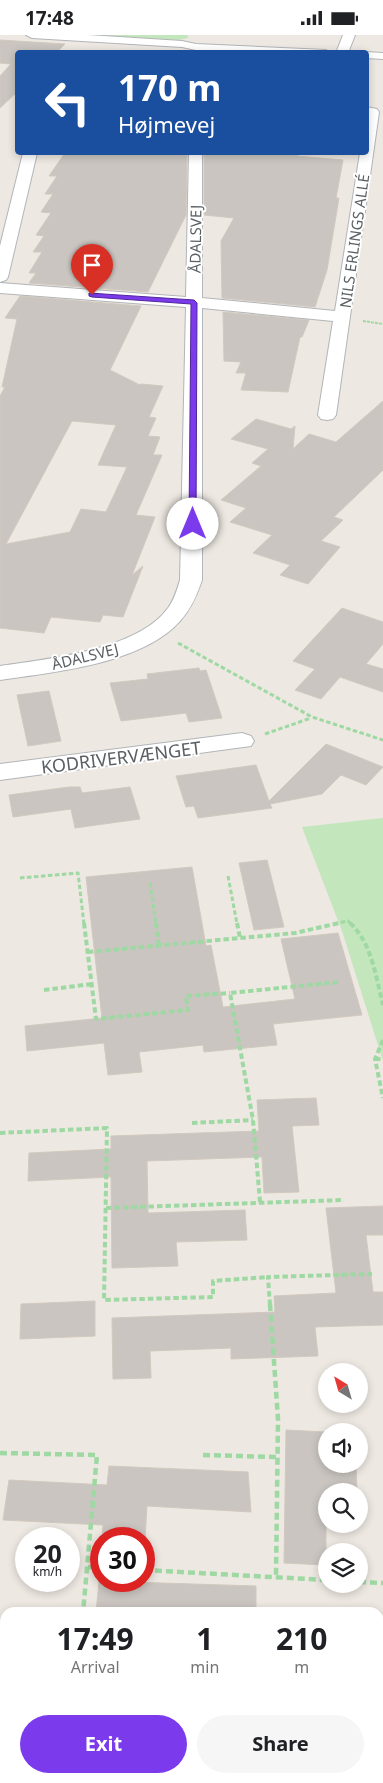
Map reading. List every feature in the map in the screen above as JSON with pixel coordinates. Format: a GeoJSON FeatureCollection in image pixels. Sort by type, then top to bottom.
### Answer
{"type":"FeatureCollection","features":[{"type":"Feature","properties":{"kind":"street"},"geometry":{"type":"LineString","coordinates":[[32,35],[57,41],[182,43],[278,50]]}},
{"type":"Feature","properties":{"kind":"street"},"geometry":{"type":"LineString","coordinates":[[343,50],[349,35]]}},
{"type":"Feature","properties":{"kind":"street"},"geometry":{"type":"LineString","coordinates":[[369,55],[383,56]]}},
{"type":"Feature","properties":{"kind":"street","name":"NILS ERLINGS ALLÉ"},"geometry":{"type":"LineString","coordinates":[[369,111],[373,112],[369,138]]}},
{"type":"Feature","properties":{"kind":"street"},"geometry":{"type":"LineString","coordinates":[[0,277],[30,155]]}},
{"type":"Feature","properties":{"kind":"street","name":"ÅDALSVEJ"},"geometry":{"type":"LineString","coordinates":[[0,673],[91,657],[128,645],[170,619],[183,602],[191,581],[196,155]]}},
{"type":"Feature","properties":{"kind":"street","name":"NILS ERLINGS ALLÉ"},"geometry":{"type":"LineString","coordinates":[[328,415],[366,155]]}},
{"type":"Feature","properties":{"kind":"street","name":"NILS ERLINGS ALLÉ"},"geometry":{"type":"LineString","coordinates":[[0,288],[342,317]]}},
{"type":"Feature","properties":{"kind":"street","name":"KODRIVERVÆNGET"},"geometry":{"type":"LineString","coordinates":[[0,772],[242,741]]}},
{"type":"Feature","properties":{"kind":"path"},"geometry":{"type":"LineString","coordinates":[[155,630],[312,717],[383,740]]}},
{"type":"Feature","properties":{"kind":"path"},"geometry":{"type":"LineString","coordinates":[[242,741],[282,729],[312,717]]}},
{"type":"Feature","properties":{"kind":"path"},"geometry":{"type":"LineString","coordinates":[[20,878],[78,873],[96,1019],[188,1010],[186,996],[339,982]]}},
{"type":"Feature","properties":{"kind":"path"},"geometry":{"type":"LineString","coordinates":[[228,876],[240,938]]}},
{"type":"Feature","properties":{"kind":"path"},"geometry":{"type":"LineString","coordinates":[[150,883],[159,945]]}},
{"type":"Feature","properties":{"kind":"path"},"geometry":{"type":"LineString","coordinates":[[88,952],[295,933],[348,921],[353,924],[363,939],[383,1005]]}},
{"type":"Feature","properties":{"kind":"path"},"geometry":{"type":"LineString","coordinates":[[44,990],[92,984]]}},
{"type":"Feature","properties":{"kind":"path"},"geometry":{"type":"LineString","coordinates":[[230,993],[253,1120],[260,1203]]}},
{"type":"Feature","properties":{"kind":"path"},"geometry":{"type":"LineString","coordinates":[[383,1040],[375,1059],[383,1098]]}},
{"type":"Feature","properties":{"kind":"path"},"geometry":{"type":"LineString","coordinates":[[375,1059],[383,1059]]}},
{"type":"Feature","properties":{"kind":"path"},"geometry":{"type":"LineString","coordinates":[[192,1123],[253,1120]]}},
{"type":"Feature","properties":{"kind":"path"},"geometry":{"type":"LineString","coordinates":[[0,1133],[107,1128],[104,1300],[213,1297],[213,1281],[268,1277],[372,1274]]}},
{"type":"Feature","properties":{"kind":"path"},"geometry":{"type":"LineString","coordinates":[[106,1208],[344,1200]]}},
{"type":"Feature","properties":{"kind":"path"},"geometry":{"type":"LineString","coordinates":[[268,1277],[278,1419],[276,1577]]}},
{"type":"Feature","properties":{"kind":"path"},"geometry":{"type":"LineString","coordinates":[[0,1453],[98,1455],[85,1607]]}},
{"type":"Feature","properties":{"kind":"path"},"geometry":{"type":"LineString","coordinates":[[203,1455],[277,1457]]}},
{"type":"Feature","properties":{"kind":"path"},"geometry":{"type":"LineString","coordinates":[[155,1571],[318,1580]]}},
{"type":"Feature","properties":{"kind":"path"},"geometry":{"type":"LineString","coordinates":[[368,1582],[383,1583]]}},
{"type":"Feature","properties":{"kind":"green space"},"geometry":{"type":"Polygon","coordinates":[[[94,35],[188,35],[188,38],[179,40],[94,35]]]}},
{"type":"Feature","properties":{"kind":"green space"},"geometry":{"type":"Polygon","coordinates":[[[383,818],[383,1061],[342,931],[302,827],[383,818]]]}},
{"type":"Feature","properties":{"kind":"building"},"geometry":{"type":"Polygon","coordinates":[[[0,40],[65,44],[59,50],[15,50],[15,94],[0,108],[0,76],[11,64],[0,63],[0,40]]]}},
{"type":"Feature","properties":{"kind":"building"},"geometry":{"type":"Polygon","coordinates":[[[64,155],[187,155],[186,215],[148,292],[29,283],[36,273],[29,273],[42,252],[33,252],[44,236],[36,235],[51,213],[41,212],[53,194],[45,194],[57,176],[49,176],[64,155]]]}},
{"type":"Feature","properties":{"kind":"building"},"geometry":{"type":"Polygon","coordinates":[[[204,155],[298,155],[343,160],[336,198],[339,198],[327,270],[315,307],[222,298],[221,241],[234,218],[204,215],[204,155]]]}},
{"type":"Feature","properties":{"kind":"building"},"geometry":{"type":"Polygon","coordinates":[[[20,296],[141,306],[110,370],[140,385],[163,386],[149,417],[156,418],[148,436],[160,437],[153,455],[162,455],[136,515],[155,517],[132,575],[143,566],[123,617],[103,615],[100,622],[51,617],[44,633],[0,628],[0,396],[5,387],[2,387],[17,319],[5,318],[20,296]],[[72,421],[6,544],[70,532],[81,509],[106,512],[127,467],[98,465],[116,425],[72,421]]]}},
{"type":"Feature","properties":{"kind":"building"},"geometry":{"type":"Polygon","coordinates":[[[223,312],[309,320],[302,337],[300,337],[288,392],[241,390],[246,373],[236,373],[241,362],[224,361],[223,312]]]}},
{"type":"Feature","properties":{"kind":"building"},"geometry":{"type":"Polygon","coordinates":[[[383,401],[383,470],[334,517],[343,520],[321,541],[340,547],[308,584],[280,575],[290,565],[253,553],[272,535],[230,522],[246,508],[221,500],[261,466],[252,463],[268,449],[231,439],[256,419],[291,429],[295,426],[293,449],[309,434],[336,442],[383,401]]]}},
{"type":"Feature","properties":{"kind":"building"},"geometry":{"type":"Polygon","coordinates":[[[342,608],[383,622],[383,644],[366,664],[383,669],[383,692],[340,677],[321,699],[295,690],[315,669],[293,661],[342,608]]]}},
{"type":"Feature","properties":{"kind":"building"},"geometry":{"type":"Polygon","coordinates":[[[199,668],[200,671],[206,670],[222,718],[189,722],[186,713],[121,721],[110,683],[148,679],[147,674],[199,668]]]}},
{"type":"Feature","properties":{"kind":"building"},"geometry":{"type":"Polygon","coordinates":[[[49,691],[61,741],[28,746],[17,695],[49,691]]]}},
{"type":"Feature","properties":{"kind":"building"},"geometry":{"type":"Polygon","coordinates":[[[326,744],[383,767],[366,785],[341,775],[322,794],[270,804],[272,808],[198,818],[194,806],[186,807],[176,776],[256,765],[269,801],[326,744]]]}},
{"type":"Feature","properties":{"kind":"building"},"geometry":{"type":"Polygon","coordinates":[[[80,787],[82,793],[130,787],[140,819],[75,828],[71,809],[13,817],[9,795],[80,787]]]}},
{"type":"Feature","properties":{"kind":"building"},"geometry":{"type":"Polygon","coordinates":[[[267,860],[284,927],[254,930],[239,863],[267,860]]]}},
{"type":"Feature","properties":{"kind":"building"},"geometry":{"type":"Polygon","coordinates":[[[192,867],[206,946],[211,945],[223,1007],[295,999],[281,939],[338,933],[362,1015],[273,1024],[277,1045],[204,1052],[203,1045],[139,1052],[142,1072],[108,1075],[104,1043],[27,1051],[25,1026],[102,1018],[86,877],[192,867]]]}},
{"type":"Feature","properties":{"kind":"building"},"geometry":{"type":"Polygon","coordinates":[[[316,1098],[319,1125],[292,1126],[299,1192],[264,1193],[262,1157],[147,1161],[148,1213],[245,1210],[247,1240],[176,1242],[178,1266],[112,1268],[111,1177],[28,1181],[29,1153],[111,1149],[111,1136],[259,1131],[257,1100],[316,1098]]]}},
{"type":"Feature","properties":{"kind":"building"},"geometry":{"type":"Polygon","coordinates":[[[383,1206],[383,1235],[366,1235],[373,1292],[383,1292],[383,1325],[315,1327],[318,1356],[231,1359],[231,1348],[150,1351],[151,1378],[113,1379],[112,1318],[275,1312],[274,1296],[336,1293],[326,1208],[383,1206]]]}},
{"type":"Feature","properties":{"kind":"building"},"geometry":{"type":"Polygon","coordinates":[[[95,1301],[95,1336],[20,1339],[21,1304],[95,1301]]]}},
{"type":"Feature","properties":{"kind":"building"},"geometry":{"type":"Polygon","coordinates":[[[286,1430],[318,1432],[318,1473],[356,1473],[357,1483],[318,1483],[318,1533],[326,1533],[326,1543],[318,1543],[318,1565],[284,1563],[286,1430]]]}},
{"type":"Feature","properties":{"kind":"building"},"geometry":{"type":"Polygon","coordinates":[[[109,1466],[248,1472],[251,1512],[147,1506],[146,1527],[103,1527],[103,1525],[3,1520],[9,1480],[107,1485],[109,1466]]]}},
{"type":"Feature","properties":{"kind":"building"},"geometry":{"type":"Polygon","coordinates":[[[155,1583],[256,1586],[256,1607],[97,1607],[98,1592],[155,1592],[155,1583]]]}},
{"type":"Feature","properties":{"kind":"route"},"geometry":{"type":"LineString","coordinates":[[92,295],[194,303],[193,524]]}}]}
